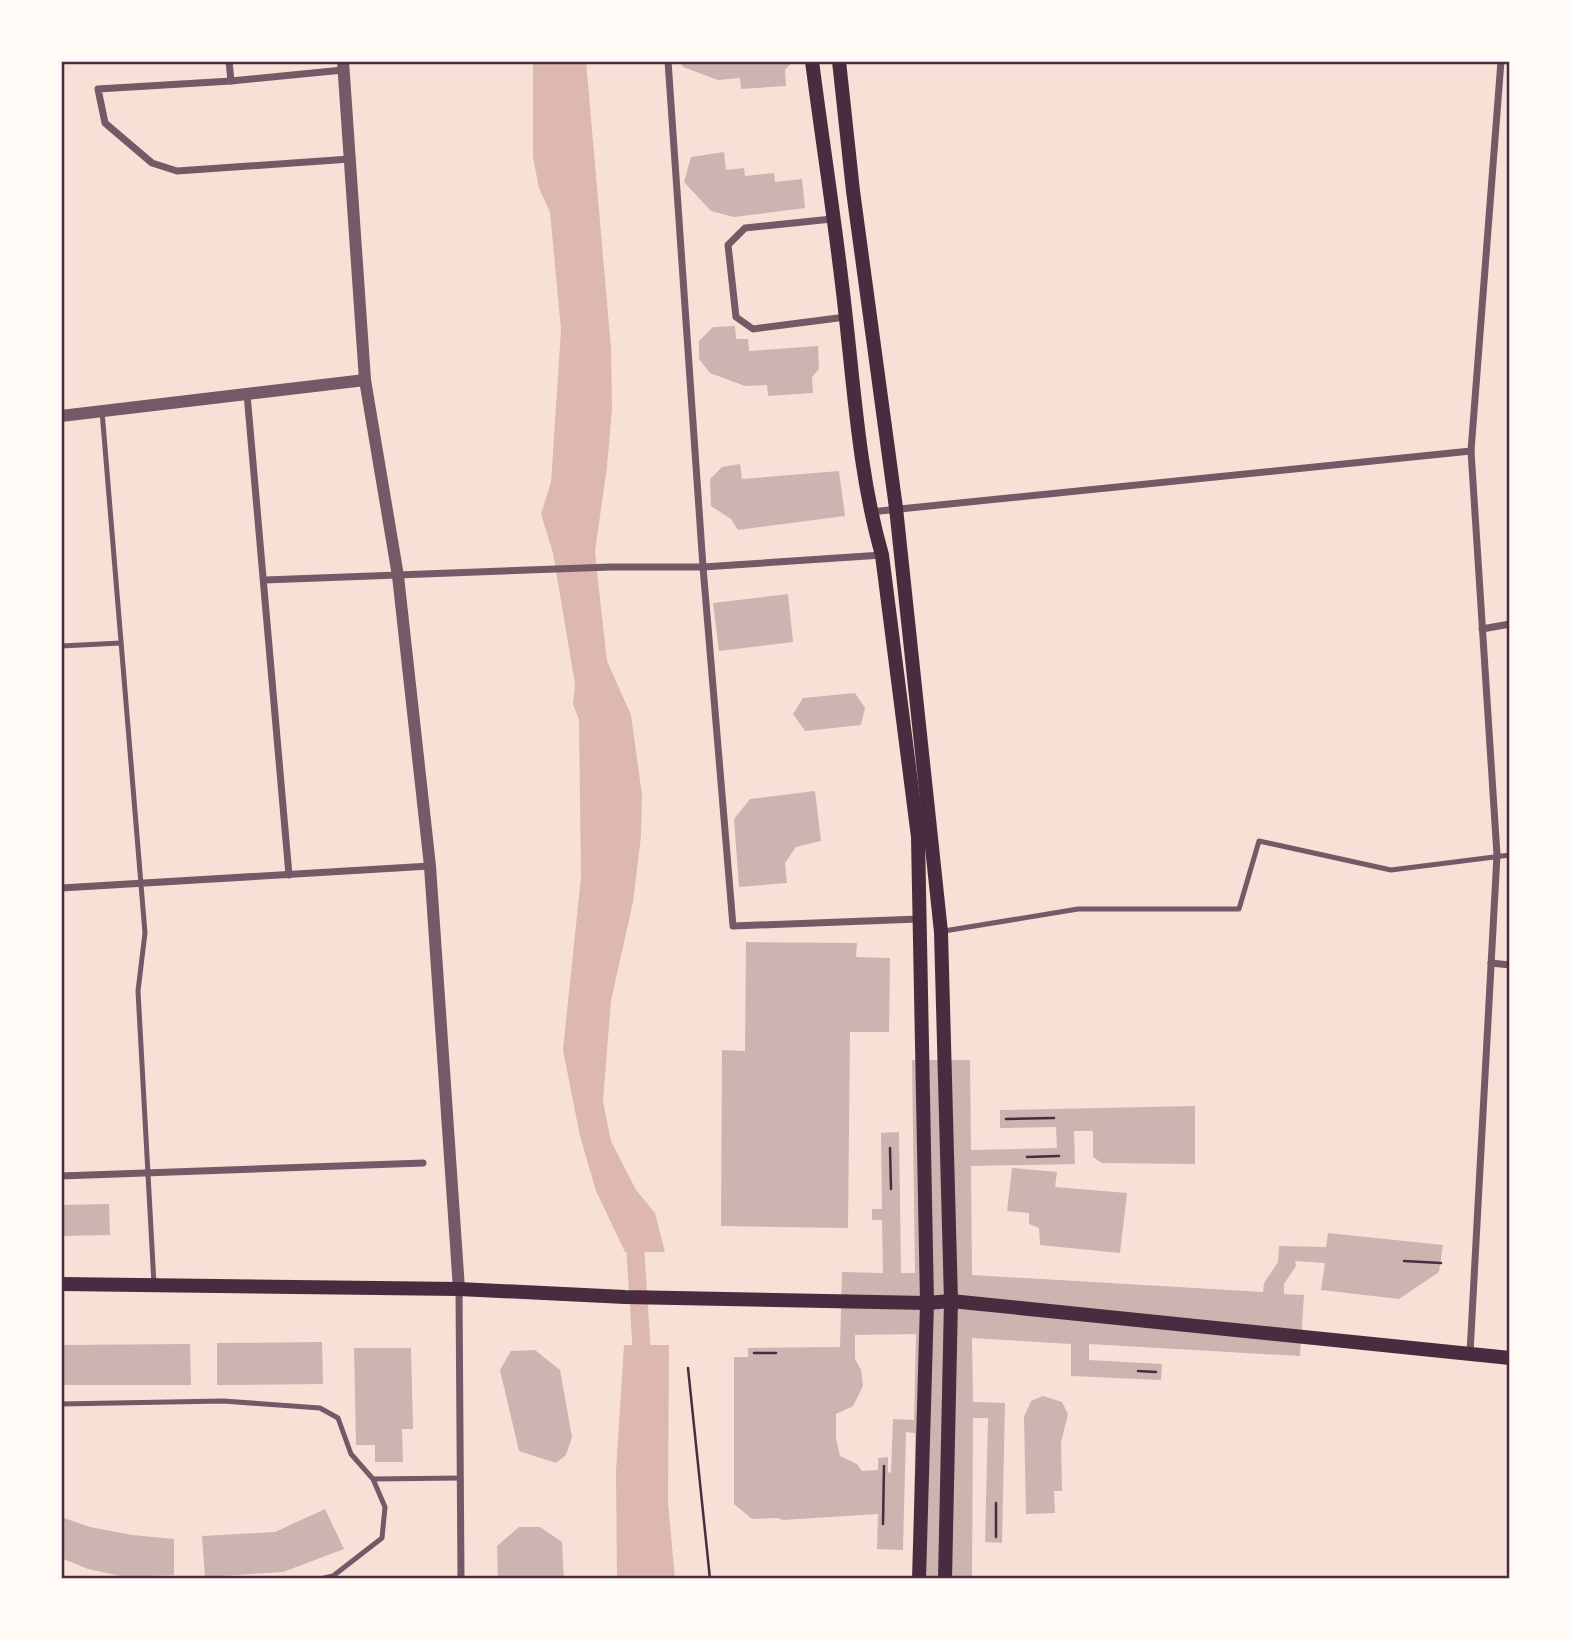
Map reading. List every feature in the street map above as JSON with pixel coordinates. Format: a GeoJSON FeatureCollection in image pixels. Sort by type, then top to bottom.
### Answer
{"type":"FeatureCollection","features":[{"type":"Feature","properties":{"kind":"main road"},"geometry":{"type":"LineString","coordinates":[[812,61],[846,317],[857,430],[870,512],[882,555],[918,837],[927,1303],[919,1579]]}},
{"type":"Feature","properties":{"kind":"main road"},"geometry":{"type":"LineString","coordinates":[[839,61],[852,191],[896,508],[941,932],[951,1301],[945,1579]]}},
{"type":"Feature","properties":{"kind":"main road"},"geometry":{"type":"LineString","coordinates":[[61,1284],[459,1289],[625,1297],[927,1303],[951,1301],[1510,1358]]}},
{"type":"Feature","properties":{"kind":"street"},"geometry":{"type":"LineString","coordinates":[[229,61],[231,81]]}},
{"type":"Feature","properties":{"kind":"street"},"geometry":{"type":"LineString","coordinates":[[668,61],[703,567],[733,926],[919,919]]}},
{"type":"Feature","properties":{"kind":"street"},"geometry":{"type":"LineString","coordinates":[[1470,1353],[1497,855],[1471,452],[1501,61]]}},
{"type":"Feature","properties":{"kind":"street"},"geometry":{"type":"LineString","coordinates":[[350,159],[177,171],[152,163],[106,123],[98,89],[231,81],[343,65],[350,159],[365,380],[398,576],[430,866],[459,1289],[461,1579]]}},
{"type":"Feature","properties":{"kind":"street"},"geometry":{"type":"LineString","coordinates":[[832,219],[745,228],[727,245],[736,317],[753,329],[846,317]]}},
{"type":"Feature","properties":{"kind":"street"},"geometry":{"type":"LineString","coordinates":[[61,416],[365,380]]}},
{"type":"Feature","properties":{"kind":"street"},"geometry":{"type":"LineString","coordinates":[[247,394],[289,874]]}},
{"type":"Feature","properties":{"kind":"street"},"geometry":{"type":"LineString","coordinates":[[870,512],[1471,452]]}},
{"type":"Feature","properties":{"kind":"street"},"geometry":{"type":"LineString","coordinates":[[265,580],[611,567],[703,567],[882,555]]}},
{"type":"Feature","properties":{"kind":"street"},"geometry":{"type":"LineString","coordinates":[[1482,629],[1510,624]]}},
{"type":"Feature","properties":{"kind":"street"},"geometry":{"type":"LineString","coordinates":[[61,888],[430,866]]}},
{"type":"Feature","properties":{"kind":"street"},"geometry":{"type":"LineString","coordinates":[[1491,963],[1510,965]]}},
{"type":"Feature","properties":{"kind":"street"},"geometry":{"type":"LineString","coordinates":[[61,1176],[424,1163]]}},
{"type":"Feature","properties":{"kind":"lane"},"geometry":{"type":"LineString","coordinates":[[102,411],[145,933],[138,991],[154,1285]]}},
{"type":"Feature","properties":{"kind":"lane"},"geometry":{"type":"LineString","coordinates":[[61,646],[121,643]]}},
{"type":"Feature","properties":{"kind":"lane"},"geometry":{"type":"LineString","coordinates":[[941,932],[1078,909],[1238,909],[1259,841],[1391,870],[1510,855]]}},
{"type":"Feature","properties":{"kind":"lane"},"geometry":{"type":"LineString","coordinates":[[61,1404],[223,1401],[320,1408],[338,1418],[351,1454],[373,1479],[385,1507],[382,1538],[333,1576],[320,1579]]}},
{"type":"Feature","properties":{"kind":"lane"},"geometry":{"type":"LineString","coordinates":[[373,1479],[460,1478]]}},
{"type":"Feature","properties":{"kind":"path"},"geometry":{"type":"LineString","coordinates":[[1006,1119],[1054,1118]]}},
{"type":"Feature","properties":{"kind":"path"},"geometry":{"type":"LineString","coordinates":[[890,1147],[891,1189]]}},
{"type":"Feature","properties":{"kind":"path"},"geometry":{"type":"LineString","coordinates":[[1027,1157],[1059,1156]]}},
{"type":"Feature","properties":{"kind":"path"},"geometry":{"type":"LineString","coordinates":[[1404,1261],[1441,1263]]}},
{"type":"Feature","properties":{"kind":"path"},"geometry":{"type":"LineString","coordinates":[[754,1353],[776,1353]]}},
{"type":"Feature","properties":{"kind":"path"},"geometry":{"type":"LineString","coordinates":[[688,1368],[709,1579]]}},
{"type":"Feature","properties":{"kind":"path"},"geometry":{"type":"LineString","coordinates":[[1138,1371],[1156,1372]]}},
{"type":"Feature","properties":{"kind":"path"},"geometry":{"type":"LineString","coordinates":[[883,1524],[884,1466]]}},
{"type":"Feature","properties":{"kind":"path"},"geometry":{"type":"LineString","coordinates":[[996,1503],[996,1537]]}},
{"type":"Feature","properties":{"kind":"shaded area"},"geometry":{"type":"Polygon","coordinates":[[[533,61],[586,61],[611,348],[612,409],[595,551],[607,661],[631,715],[642,795],[641,836],[633,902],[611,1001],[603,1101],[611,1141],[636,1190],[655,1213],[665,1252],[625,1252],[596,1191],[580,1136],[563,1050],[581,877],[579,720],[573,704],[575,684],[553,553],[541,514],[551,482],[561,330],[550,212],[539,188],[533,157],[533,61]]]}},
{"type":"Feature","properties":{"kind":"shaded area"},"geometry":{"type":"Polygon","coordinates":[[[624,1345],[669,1345],[668,1502],[675,1579],[617,1579],[616,1471],[624,1345]]]}},
{"type":"Feature","properties":{"kind":"building"},"geometry":{"type":"Polygon","coordinates":[[[679,61],[793,61],[785,70],[786,86],[741,89],[740,78],[718,80],[683,67],[679,61]]]}},
{"type":"Feature","properties":{"kind":"building"},"geometry":{"type":"Polygon","coordinates":[[[724,152],[726,170],[744,168],[745,176],[774,173],[775,182],[802,179],[805,208],[734,217],[711,211],[684,182],[691,157],[724,152]]]}},
{"type":"Feature","properties":{"kind":"building"},"geometry":{"type":"Polygon","coordinates":[[[735,326],[736,339],[748,339],[749,351],[818,346],[819,369],[812,377],[813,393],[768,396],[767,385],[745,386],[710,373],[699,359],[699,341],[713,327],[735,326]]]}},
{"type":"Feature","properties":{"kind":"building"},"geometry":{"type":"Polygon","coordinates":[[[740,464],[742,479],[839,471],[845,516],[738,530],[731,519],[711,506],[710,479],[722,467],[740,464]]]}},
{"type":"Feature","properties":{"kind":"building"},"geometry":{"type":"Polygon","coordinates":[[[788,594],[793,642],[719,651],[713,603],[788,594]]]}},
{"type":"Feature","properties":{"kind":"building"},"geometry":{"type":"Polygon","coordinates":[[[855,693],[865,708],[861,725],[805,731],[793,714],[803,698],[855,693]]]}},
{"type":"Feature","properties":{"kind":"building"},"geometry":{"type":"Polygon","coordinates":[[[815,791],[821,841],[796,847],[785,863],[787,883],[739,887],[734,819],[750,799],[815,791]]]}},
{"type":"Feature","properties":{"kind":"building"},"geometry":{"type":"Polygon","coordinates":[[[746,942],[857,943],[856,957],[890,958],[889,1032],[850,1032],[848,1228],[721,1226],[722,1050],[745,1051],[746,942]]]}},
{"type":"Feature","properties":{"kind":"building"},"geometry":{"type":"Polygon","coordinates":[[[912,1060],[970,1060],[971,1150],[1057,1148],[1056,1127],[1000,1128],[1000,1110],[1195,1106],[1195,1164],[1102,1163],[1093,1157],[1093,1131],[1074,1131],[1075,1164],[971,1166],[972,1275],[1263,1292],[1264,1283],[1278,1262],[1279,1246],[1326,1247],[1328,1233],[1443,1245],[1439,1272],[1399,1299],[1321,1290],[1325,1263],[1295,1261],[1296,1266],[1284,1284],[1284,1294],[1304,1295],[1300,1356],[1089,1344],[1089,1360],[1162,1364],[1161,1380],[1071,1376],[1071,1344],[972,1338],[973,1402],[1005,1403],[1002,1543],[985,1542],[988,1418],[973,1418],[972,1579],[914,1579],[915,1433],[906,1432],[903,1550],[877,1549],[878,1514],[783,1520],[752,1519],[734,1504],[734,1357],[748,1357],[748,1348],[840,1347],[842,1272],[883,1273],[882,1220],[872,1220],[872,1209],[882,1209],[881,1133],[899,1132],[901,1273],[915,1273],[912,1060]],[[916,1334],[855,1335],[855,1359],[861,1370],[863,1386],[853,1406],[836,1414],[836,1438],[840,1456],[857,1464],[862,1471],[878,1470],[878,1458],[888,1457],[888,1472],[891,1473],[893,1419],[914,1420],[916,1334]]]}},
{"type":"Feature","properties":{"kind":"building"},"geometry":{"type":"Polygon","coordinates":[[[1012,1168],[1057,1172],[1055,1187],[1127,1193],[1120,1253],[1040,1245],[1039,1228],[1029,1224],[1029,1213],[1007,1211],[1012,1168]]]}},
{"type":"Feature","properties":{"kind":"building"},"geometry":{"type":"Polygon","coordinates":[[[109,1204],[110,1235],[61,1236],[61,1205],[109,1204]]]}},
{"type":"Feature","properties":{"kind":"building"},"geometry":{"type":"Polygon","coordinates":[[[322,1342],[323,1384],[217,1385],[217,1343],[322,1342]]]}},
{"type":"Feature","properties":{"kind":"building"},"geometry":{"type":"Polygon","coordinates":[[[190,1344],[191,1385],[61,1385],[61,1345],[190,1344]]]}},
{"type":"Feature","properties":{"kind":"building"},"geometry":{"type":"Polygon","coordinates":[[[354,1348],[411,1348],[413,1429],[402,1429],[403,1462],[375,1462],[375,1445],[356,1445],[354,1348]]]}},
{"type":"Feature","properties":{"kind":"building"},"geometry":{"type":"Polygon","coordinates":[[[535,1350],[560,1370],[572,1437],[566,1455],[556,1463],[519,1451],[500,1370],[511,1351],[535,1350]]]}},
{"type":"Feature","properties":{"kind":"building"},"geometry":{"type":"Polygon","coordinates":[[[1043,1396],[1062,1402],[1068,1414],[1061,1442],[1062,1491],[1054,1491],[1055,1513],[1026,1514],[1024,1417],[1031,1401],[1043,1396]]]}},
{"type":"Feature","properties":{"kind":"building"},"geometry":{"type":"Polygon","coordinates":[[[325,1509],[344,1549],[283,1572],[205,1577],[202,1536],[275,1532],[325,1509]]]}},
{"type":"Feature","properties":{"kind":"building"},"geometry":{"type":"Polygon","coordinates":[[[61,1517],[90,1527],[174,1539],[174,1575],[125,1577],[88,1569],[61,1558],[61,1517]]]}},
{"type":"Feature","properties":{"kind":"building"},"geometry":{"type":"Polygon","coordinates":[[[519,1527],[540,1527],[562,1542],[564,1579],[498,1579],[497,1546],[519,1527]]]}},
{"type":"Feature","properties":{"kind":"waterway"},"geometry":{"type":"LineString","coordinates":[[634,1229],[643,1369]]}}]}
